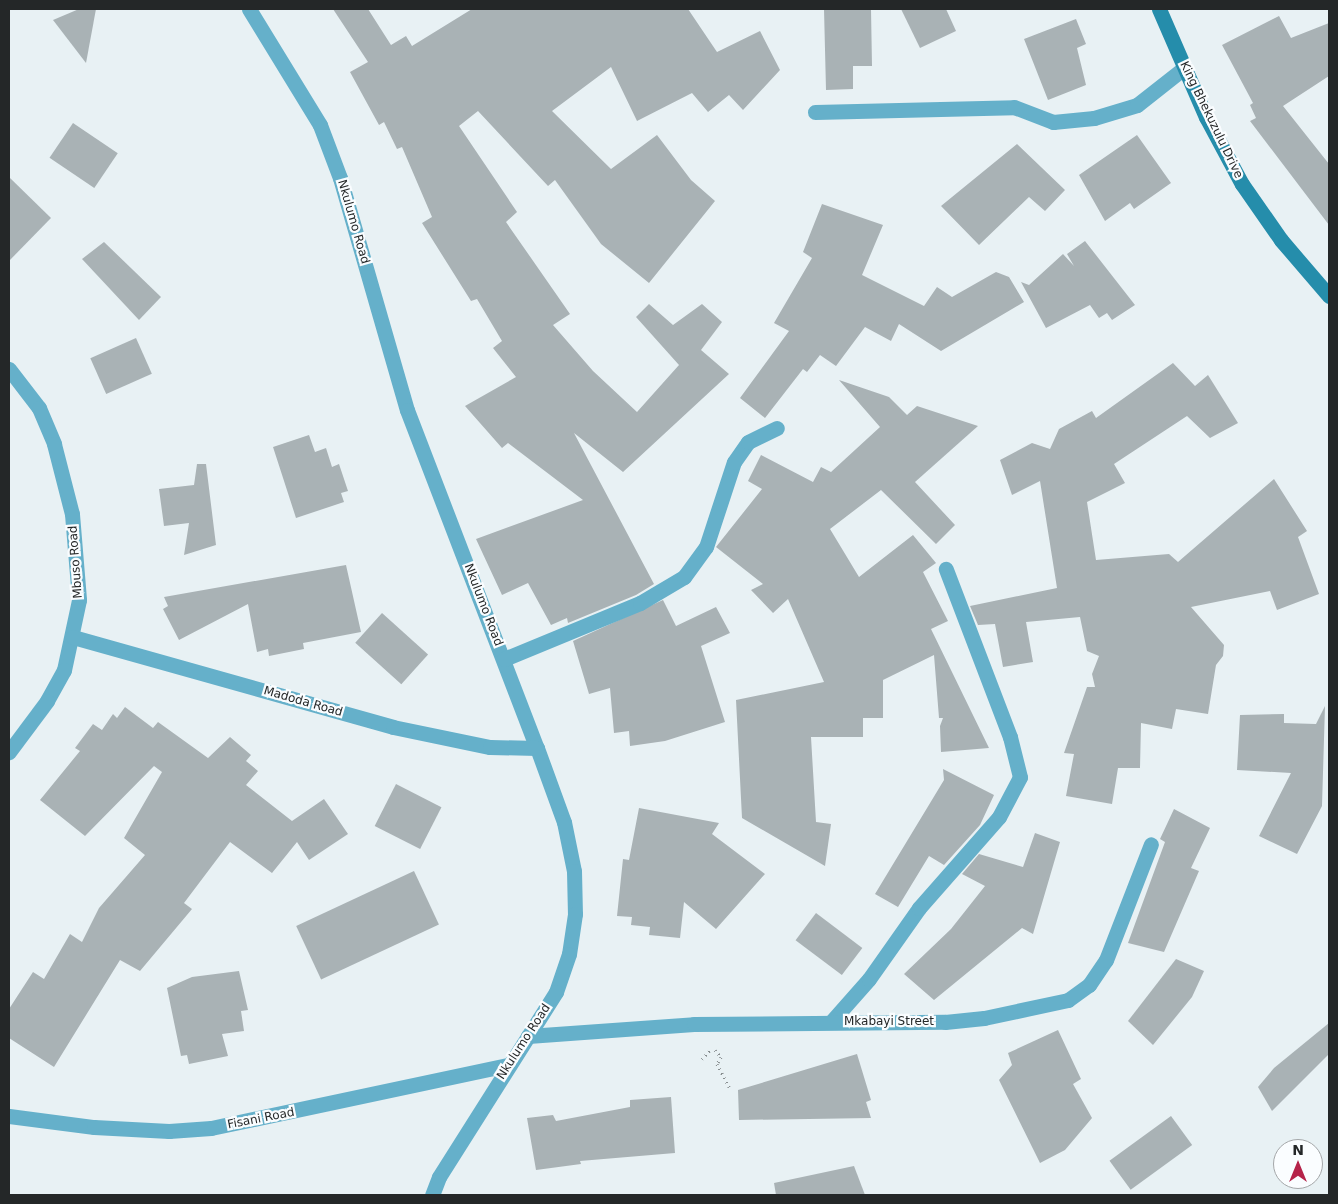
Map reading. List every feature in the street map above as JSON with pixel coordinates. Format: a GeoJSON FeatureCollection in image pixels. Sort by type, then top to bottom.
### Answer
{"type":"FeatureCollection","features":[{"type":"Feature","properties":{"kind":"street","name":"Nkulumo Road"},"geometry":{"type":"LineString","coordinates":[[249,9],[320,125],[340,178],[406,410],[504,659],[564,822],[574,871],[575,914],[569,954],[556,992],[508,1065],[432,1195]]}},
{"type":"Feature","properties":{"kind":"street","name":"King Bhekuzulu Drive"},"geometry":{"type":"LineString","coordinates":[[1159,9],[1184,68],[1242,184],[1281,240],[1329,296]]}},
{"type":"Feature","properties":{"kind":"street"},"geometry":{"type":"LineString","coordinates":[[816,112],[1014,107],[1053,122],[1094,118],[1137,105],[1184,68]]}},
{"type":"Feature","properties":{"kind":"street","name":"Mbuso Road"},"geometry":{"type":"LineString","coordinates":[[9,369],[39,408],[54,444],[72,514],[79,600],[73,637],[64,670],[47,701],[9,752]]}},
{"type":"Feature","properties":{"kind":"street"},"geometry":{"type":"LineString","coordinates":[[504,659],[640,603],[684,577],[706,547],[737,457],[748,442],[777,428]]}},
{"type":"Feature","properties":{"kind":"street"},"geometry":{"type":"LineString","coordinates":[[831,1022],[869,979],[919,908],[999,817],[1020,777],[1010,737],[946,568]]}},
{"type":"Feature","properties":{"kind":"street","name":"Madoda Road"},"geometry":{"type":"LineString","coordinates":[[73,637],[393,727],[490,747],[537,748]]}},
{"type":"Feature","properties":{"kind":"street","name":"Mkabayi Street"},"geometry":{"type":"LineString","coordinates":[[528,1036],[694,1024],[954,1021],[1068,1000],[1089,985],[1106,960],[1151,844]]}},
{"type":"Feature","properties":{"kind":"street","name":"Fisani Road"},"geometry":{"type":"LineString","coordinates":[[9,1116],[94,1127],[169,1131],[211,1128],[508,1065]]}},
{"type":"Feature","properties":{"kind":"path"},"geometry":{"type":"LineString","coordinates":[[714,1045],[721,1057],[717,1064],[729,1086]]}},
{"type":"Feature","properties":{"kind":"building"},"geometry":{"type":"Polygon","coordinates":[[[79,9],[96,9],[86,63],[53,20],[79,9]]]}},
{"type":"Feature","properties":{"kind":"building"},"geometry":{"type":"Polygon","coordinates":[[[333,9],[368,9],[391,45],[406,36],[412,46],[472,9],[688,9],[717,52],[760,31],[780,70],[743,110],[729,95],[708,112],[692,93],[637,121],[611,67],[552,111],[611,169],[657,135],[691,180],[715,201],[649,283],[601,244],[555,180],[548,186],[478,111],[459,126],[517,212],[506,222],[570,314],[553,325],[593,371],[637,412],[679,365],[636,317],[649,304],[673,325],[702,304],[722,322],[701,350],[729,374],[623,472],[574,433],[654,584],[636,595],[568,623],[567,618],[551,625],[528,583],[502,595],[476,539],[583,500],[508,443],[502,448],[465,406],[516,377],[493,348],[502,341],[477,299],[471,301],[422,223],[432,217],[402,147],[397,149],[384,122],[379,125],[350,72],[368,62],[333,9]]]}},
{"type":"Feature","properties":{"kind":"building"},"geometry":{"type":"Polygon","coordinates":[[[824,9],[871,9],[872,66],[853,66],[853,89],[826,90],[824,9]]]}},
{"type":"Feature","properties":{"kind":"building"},"geometry":{"type":"Polygon","coordinates":[[[901,9],[946,9],[956,31],[920,48],[901,9]]]}},
{"type":"Feature","properties":{"kind":"building"},"geometry":{"type":"Polygon","coordinates":[[[1279,16],[1291,38],[1329,23],[1329,76],[1283,106],[1329,164],[1329,225],[1250,121],[1256,118],[1250,105],[1253,103],[1222,45],[1279,16]]]}},
{"type":"Feature","properties":{"kind":"building"},"geometry":{"type":"Polygon","coordinates":[[[1076,19],[1086,44],[1077,48],[1086,85],[1048,100],[1024,39],[1076,19]]]}},
{"type":"Feature","properties":{"kind":"building"},"geometry":{"type":"Polygon","coordinates":[[[73,123],[118,153],[94,188],[50,158],[73,123]]]}},
{"type":"Feature","properties":{"kind":"building"},"geometry":{"type":"Polygon","coordinates":[[[1137,135],[1171,183],[1134,209],[1130,203],[1105,221],[1079,175],[1137,135]]]}},
{"type":"Feature","properties":{"kind":"building"},"geometry":{"type":"Polygon","coordinates":[[[1017,144],[1065,190],[1045,211],[1029,197],[979,245],[941,206],[1017,144]]]}},
{"type":"Feature","properties":{"kind":"building"},"geometry":{"type":"Polygon","coordinates":[[[9,177],[51,218],[9,261],[9,177]]]}},
{"type":"Feature","properties":{"kind":"building"},"geometry":{"type":"Polygon","coordinates":[[[822,204],[883,225],[862,275],[924,306],[937,287],[952,297],[996,272],[1009,277],[1024,302],[941,351],[899,324],[891,341],[865,327],[836,366],[820,355],[807,372],[803,369],[765,418],[740,398],[789,331],[774,323],[812,258],[803,252],[822,204]]]}},
{"type":"Feature","properties":{"kind":"building"},"geometry":{"type":"Polygon","coordinates":[[[1085,241],[1135,305],[1112,320],[1107,313],[1099,318],[1090,305],[1046,328],[1021,282],[1029,285],[1063,254],[1074,266],[1067,254],[1085,241]]]}},
{"type":"Feature","properties":{"kind":"building"},"geometry":{"type":"Polygon","coordinates":[[[104,242],[161,297],[139,320],[82,259],[104,242]]]}},
{"type":"Feature","properties":{"kind":"building"},"geometry":{"type":"Polygon","coordinates":[[[136,338],[152,374],[106,394],[90,358],[136,338]]]}},
{"type":"Feature","properties":{"kind":"building"},"geometry":{"type":"Polygon","coordinates":[[[1173,363],[1195,386],[1208,375],[1238,423],[1210,438],[1187,416],[1114,464],[1125,483],[1087,502],[1096,560],[1169,554],[1178,562],[1274,479],[1307,531],[1298,537],[1319,594],[1277,610],[1270,591],[1191,607],[1224,645],[1223,656],[1216,665],[1208,714],[1176,709],[1172,729],[1141,723],[1140,768],[1118,768],[1112,804],[1066,796],[1074,754],[1064,753],[1087,687],[1095,687],[1092,674],[1099,656],[1087,651],[1080,617],[1026,622],[1033,662],[1003,667],[995,624],[978,625],[970,606],[1057,588],[1040,481],[1012,495],[1000,460],[1032,443],[1050,449],[1059,429],[1092,411],[1096,418],[1173,363]]]}},
{"type":"Feature","properties":{"kind":"building"},"geometry":{"type":"Polygon","coordinates":[[[839,380],[889,397],[907,415],[917,406],[978,426],[915,482],[955,525],[936,544],[881,490],[830,529],[859,577],[913,535],[936,563],[923,572],[948,621],[931,629],[989,748],[941,752],[940,726],[943,718],[939,718],[934,655],[883,680],[883,718],[863,718],[863,737],[811,737],[816,822],[831,824],[825,866],[742,818],[736,700],[824,682],[788,599],[773,613],[751,590],[763,584],[716,547],[762,489],[748,481],[761,455],[813,482],[821,467],[831,472],[880,427],[839,380]]]}},
{"type":"Feature","properties":{"kind":"building"},"geometry":{"type":"Polygon","coordinates":[[[309,435],[315,452],[326,448],[332,467],[339,464],[348,491],[341,493],[344,502],[296,518],[273,447],[309,435]]]}},
{"type":"Feature","properties":{"kind":"building"},"geometry":{"type":"Polygon","coordinates":[[[197,464],[206,464],[216,545],[184,555],[189,523],[164,526],[159,489],[194,485],[197,464]]]}},
{"type":"Feature","properties":{"kind":"building"},"geometry":{"type":"Polygon","coordinates":[[[346,565],[361,632],[303,643],[304,649],[269,656],[268,649],[257,652],[248,604],[179,640],[163,609],[168,606],[164,597],[346,565]]]}},
{"type":"Feature","properties":{"kind":"building"},"geometry":{"type":"Polygon","coordinates":[[[663,600],[676,626],[716,607],[730,633],[701,646],[725,722],[665,741],[630,746],[629,731],[614,733],[610,688],[589,694],[573,641],[663,600]]]}},
{"type":"Feature","properties":{"kind":"building"},"geometry":{"type":"Polygon","coordinates":[[[382,613],[428,654],[401,684],[355,643],[382,613]]]}},
{"type":"Feature","properties":{"kind":"building"},"geometry":{"type":"Polygon","coordinates":[[[1325,706],[1322,806],[1297,854],[1259,836],[1291,773],[1237,770],[1240,715],[1284,714],[1284,723],[1316,724],[1325,706]]]}},
{"type":"Feature","properties":{"kind":"building"},"geometry":{"type":"Polygon","coordinates":[[[125,707],[153,728],[158,722],[208,758],[230,737],[251,755],[246,761],[258,771],[246,785],[292,821],[324,799],[348,834],[309,860],[297,842],[272,873],[230,842],[184,903],[192,909],[140,971],[120,960],[54,1067],[9,1038],[9,1009],[33,972],[44,979],[70,934],[82,942],[99,908],[145,855],[124,838],[162,772],[154,766],[85,836],[40,800],[80,751],[75,748],[93,724],[102,730],[113,714],[117,718],[125,707]]]}},
{"type":"Feature","properties":{"kind":"building"},"geometry":{"type":"Polygon","coordinates":[[[943,769],[994,795],[980,825],[944,865],[929,856],[898,907],[875,894],[944,780],[943,769]]]}},
{"type":"Feature","properties":{"kind":"building"},"geometry":{"type":"Polygon","coordinates":[[[396,784],[441,807],[420,849],[375,826],[396,784]]]}},
{"type":"Feature","properties":{"kind":"building"},"geometry":{"type":"Polygon","coordinates":[[[639,808],[719,823],[712,834],[765,874],[716,929],[684,902],[680,938],[649,935],[650,927],[631,925],[632,917],[617,916],[623,859],[629,860],[639,808]]]}},
{"type":"Feature","properties":{"kind":"building"},"geometry":{"type":"Polygon","coordinates":[[[1174,809],[1210,828],[1191,868],[1199,871],[1164,952],[1128,943],[1165,842],[1160,839],[1174,809]]]}},
{"type":"Feature","properties":{"kind":"building"},"geometry":{"type":"Polygon","coordinates":[[[1035,833],[1060,842],[1033,934],[1022,928],[934,1000],[904,974],[951,929],[985,886],[962,874],[979,854],[1023,867],[1035,833]]]}},
{"type":"Feature","properties":{"kind":"building"},"geometry":{"type":"Polygon","coordinates":[[[414,871],[439,924],[321,979],[296,926],[414,871]]]}},
{"type":"Feature","properties":{"kind":"building"},"geometry":{"type":"Polygon","coordinates":[[[816,913],[862,948],[842,975],[796,940],[816,913]]]}},
{"type":"Feature","properties":{"kind":"building"},"geometry":{"type":"Polygon","coordinates":[[[1176,959],[1204,971],[1192,997],[1153,1045],[1128,1021],[1176,959]]]}},
{"type":"Feature","properties":{"kind":"building"},"geometry":{"type":"Polygon","coordinates":[[[239,971],[248,1010],[241,1011],[244,1031],[222,1034],[228,1056],[189,1064],[187,1055],[181,1056],[167,988],[192,977],[239,971]]]}},
{"type":"Feature","properties":{"kind":"building"},"geometry":{"type":"Polygon","coordinates":[[[1329,1023],[1329,1054],[1272,1111],[1258,1087],[1274,1068],[1329,1023]]]}},
{"type":"Feature","properties":{"kind":"building"},"geometry":{"type":"Polygon","coordinates":[[[1058,1030],[1081,1079],[1073,1084],[1092,1118],[1065,1150],[1040,1163],[999,1080],[1012,1065],[1008,1053],[1058,1030]]]}},
{"type":"Feature","properties":{"kind":"building"},"geometry":{"type":"Polygon","coordinates":[[[857,1054],[871,1100],[866,1102],[871,1118],[739,1120],[738,1090],[857,1054]]]}},
{"type":"Feature","properties":{"kind":"building"},"geometry":{"type":"Polygon","coordinates":[[[671,1097],[675,1153],[580,1161],[581,1164],[536,1170],[527,1118],[553,1115],[556,1121],[630,1107],[630,1100],[671,1097]]]}},
{"type":"Feature","properties":{"kind":"building"},"geometry":{"type":"Polygon","coordinates":[[[1171,1116],[1192,1145],[1131,1190],[1110,1161],[1171,1116]]]}},
{"type":"Feature","properties":{"kind":"building"},"geometry":{"type":"Polygon","coordinates":[[[854,1166],[865,1195],[776,1195],[774,1183],[854,1166]]]}}]}
